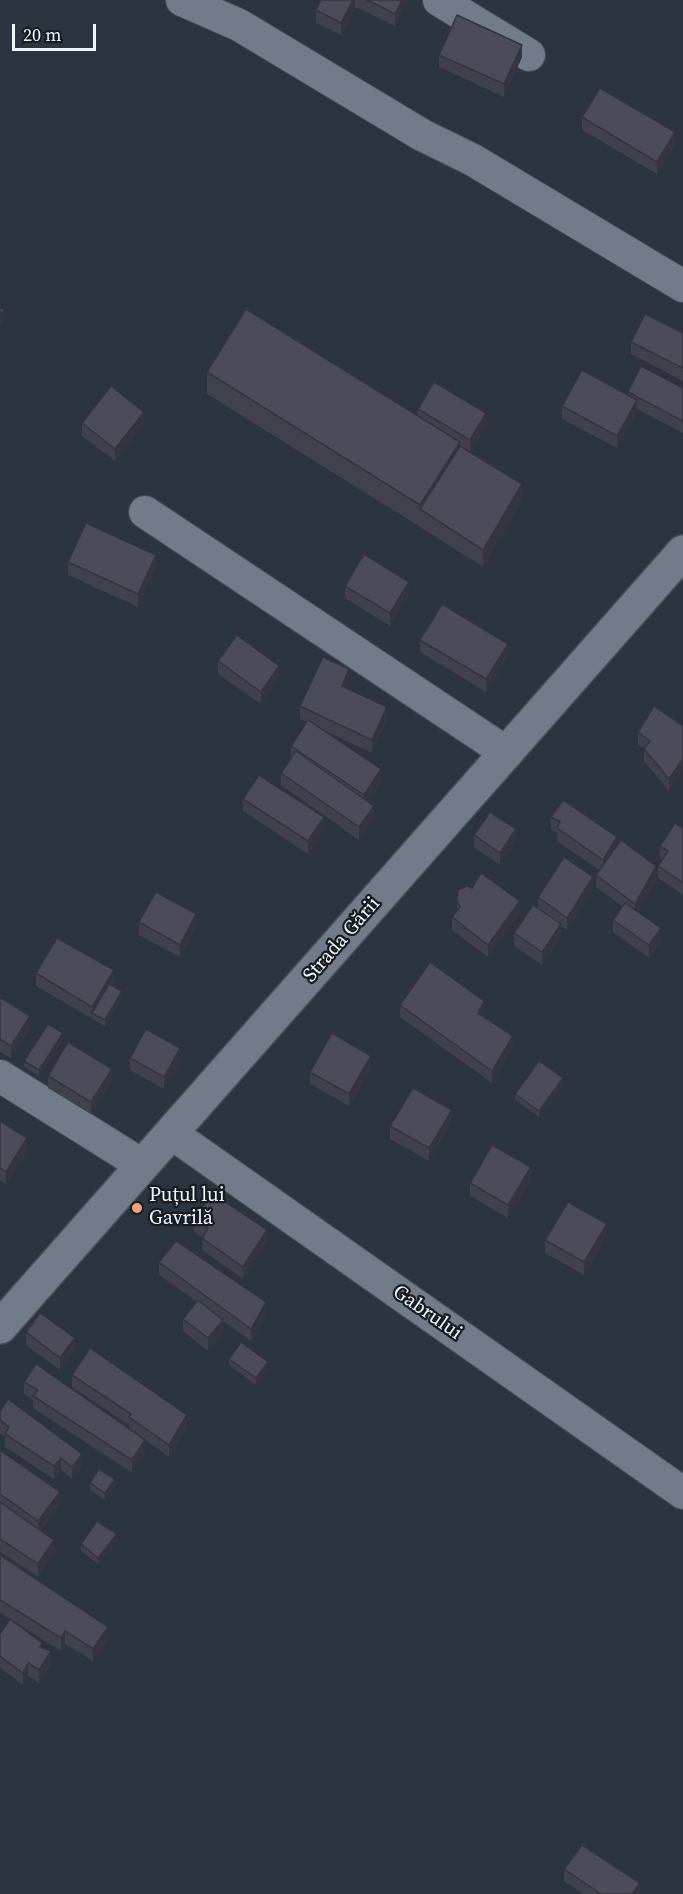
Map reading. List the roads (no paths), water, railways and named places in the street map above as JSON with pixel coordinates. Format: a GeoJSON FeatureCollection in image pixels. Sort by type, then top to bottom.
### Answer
{"type":"FeatureCollection","features":[{"type":"Feature","properties":{"kind":"main road","name":"Strada Gării"},"geometry":{"type":"LineString","coordinates":[[0,1327],[683,552]]}},
{"type":"Feature","properties":{"kind":"street"},"geometry":{"type":"LineString","coordinates":[[182,0],[239,25],[422,135],[473,160],[683,286]]}},
{"type":"Feature","properties":{"kind":"street"},"geometry":{"type":"LineString","coordinates":[[439,0],[529,55]]}},
{"type":"Feature","properties":{"kind":"street"},"geometry":{"type":"LineString","coordinates":[[145,512],[507,753]]}},
{"type":"Feature","properties":{"kind":"street"},"geometry":{"type":"LineString","coordinates":[[0,1076],[142,1165]]}},
{"type":"Feature","properties":{"kind":"street","name":"Gabrului"},"geometry":{"type":"LineString","coordinates":[[171,1132],[683,1492]]}},
{"type":"Feature","properties":{"kind":"place","name":"Puțul lui Gavrilă"},"geometry":{"type":"Point","coordinates":[137,1208]}}]}
